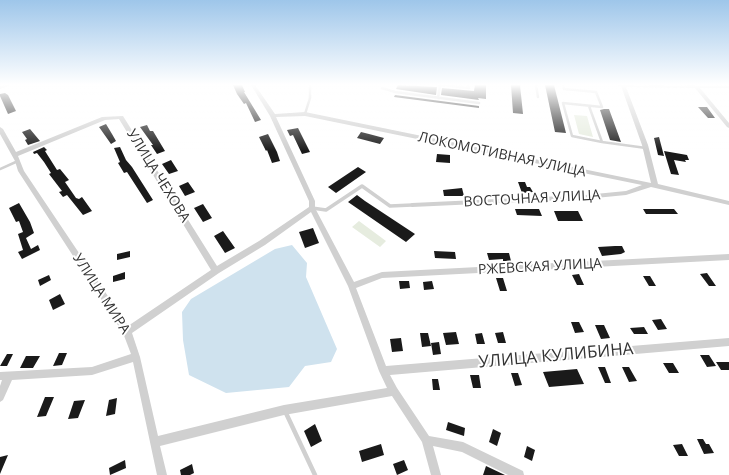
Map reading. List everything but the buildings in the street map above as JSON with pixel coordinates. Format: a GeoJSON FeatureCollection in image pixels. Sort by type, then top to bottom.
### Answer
{"type":"FeatureCollection","features":[{"type":"Feature","properties":{"kind":"street"},"geometry":{"type":"LineString","coordinates":[[267,107],[273,116],[312,201],[312,208],[352,286],[383,371],[394,391],[426,440],[436,475]]}},
{"type":"Feature","properties":{"kind":"street"},"geometry":{"type":"LineString","coordinates":[[630,107],[646,148],[653,185]]}},
{"type":"Feature","properties":{"kind":"street"},"geometry":{"type":"LineString","coordinates":[[714,107],[729,126]]}},
{"type":"Feature","properties":{"kind":"street","name":"ЛОКОМОТИВНАЯ УЛИЦА"},"geometry":{"type":"LineString","coordinates":[[273,116],[305,114],[653,185],[729,203]]}},
{"type":"Feature","properties":{"kind":"street","name":"УЛИЦА ЧЕХОВА"},"geometry":{"type":"LineString","coordinates":[[16,158],[104,118],[121,117],[216,271]]}},
{"type":"Feature","properties":{"kind":"street","name":"УЛИЦА МИРА"},"geometry":{"type":"LineString","coordinates":[[0,129],[16,158],[21,171],[127,330],[136,357],[162,475]]}},
{"type":"Feature","properties":{"kind":"street","name":"ВОСТОЧНАЯ УЛИЦА"},"geometry":{"type":"LineString","coordinates":[[412,204],[585,197],[626,193],[653,185]]}},
{"type":"Feature","properties":{"kind":"street"},"geometry":{"type":"LineString","coordinates":[[127,330],[216,271],[262,243],[312,208]]}},
{"type":"Feature","properties":{"kind":"street","name":"РЖЕВСКАЯ УЛИЦА"},"geometry":{"type":"LineString","coordinates":[[352,286],[382,275],[729,258]]}},
{"type":"Feature","properties":{"kind":"street","name":"УЛИЦА КУЛИБИНА"},"geometry":{"type":"LineString","coordinates":[[383,371],[729,342]]}},
{"type":"Feature","properties":{"kind":"street"},"geometry":{"type":"LineString","coordinates":[[0,397],[5,376],[92,371],[136,357]]}},
{"type":"Feature","properties":{"kind":"street"},"geometry":{"type":"LineString","coordinates":[[155,442],[284,410],[394,391]]}},
{"type":"Feature","properties":{"kind":"street"},"geometry":{"type":"LineString","coordinates":[[426,440],[463,448],[519,475]]}},
{"type":"Feature","properties":{"kind":"lane"},"geometry":{"type":"LineString","coordinates":[[305,114],[307,107]]}},
{"type":"Feature","properties":{"kind":"lane"},"geometry":{"type":"LineString","coordinates":[[564,107],[572,136],[646,148]]}},
{"type":"Feature","properties":{"kind":"lane"},"geometry":{"type":"LineString","coordinates":[[589,107],[602,142]]}},
{"type":"Feature","properties":{"kind":"lane"},"geometry":{"type":"LineString","coordinates":[[0,169],[16,158]]}},
{"type":"Feature","properties":{"kind":"lane"},"geometry":{"type":"LineString","coordinates":[[312,208],[326,210],[362,186],[390,206],[412,204]]}},
{"type":"Feature","properties":{"kind":"lane"},"geometry":{"type":"LineString","coordinates":[[284,410],[315,475]]}},
{"type":"Feature","properties":{"kind":"shaded area"},"geometry":{"type":"Polygon","coordinates":[[[574,115],[587,116],[593,137],[579,134],[574,115]]]}},
{"type":"Feature","properties":{"kind":"shaded area"},"geometry":{"type":"Polygon","coordinates":[[[359,221],[386,241],[380,247],[352,227],[359,221]]]}},
{"type":"Feature","properties":{"kind":"water"},"geometry":{"type":"Polygon","coordinates":[[[292,245],[307,263],[306,277],[337,349],[331,362],[305,366],[289,387],[226,393],[189,375],[183,340],[182,312],[191,299],[275,249],[292,245]]]}}]}
